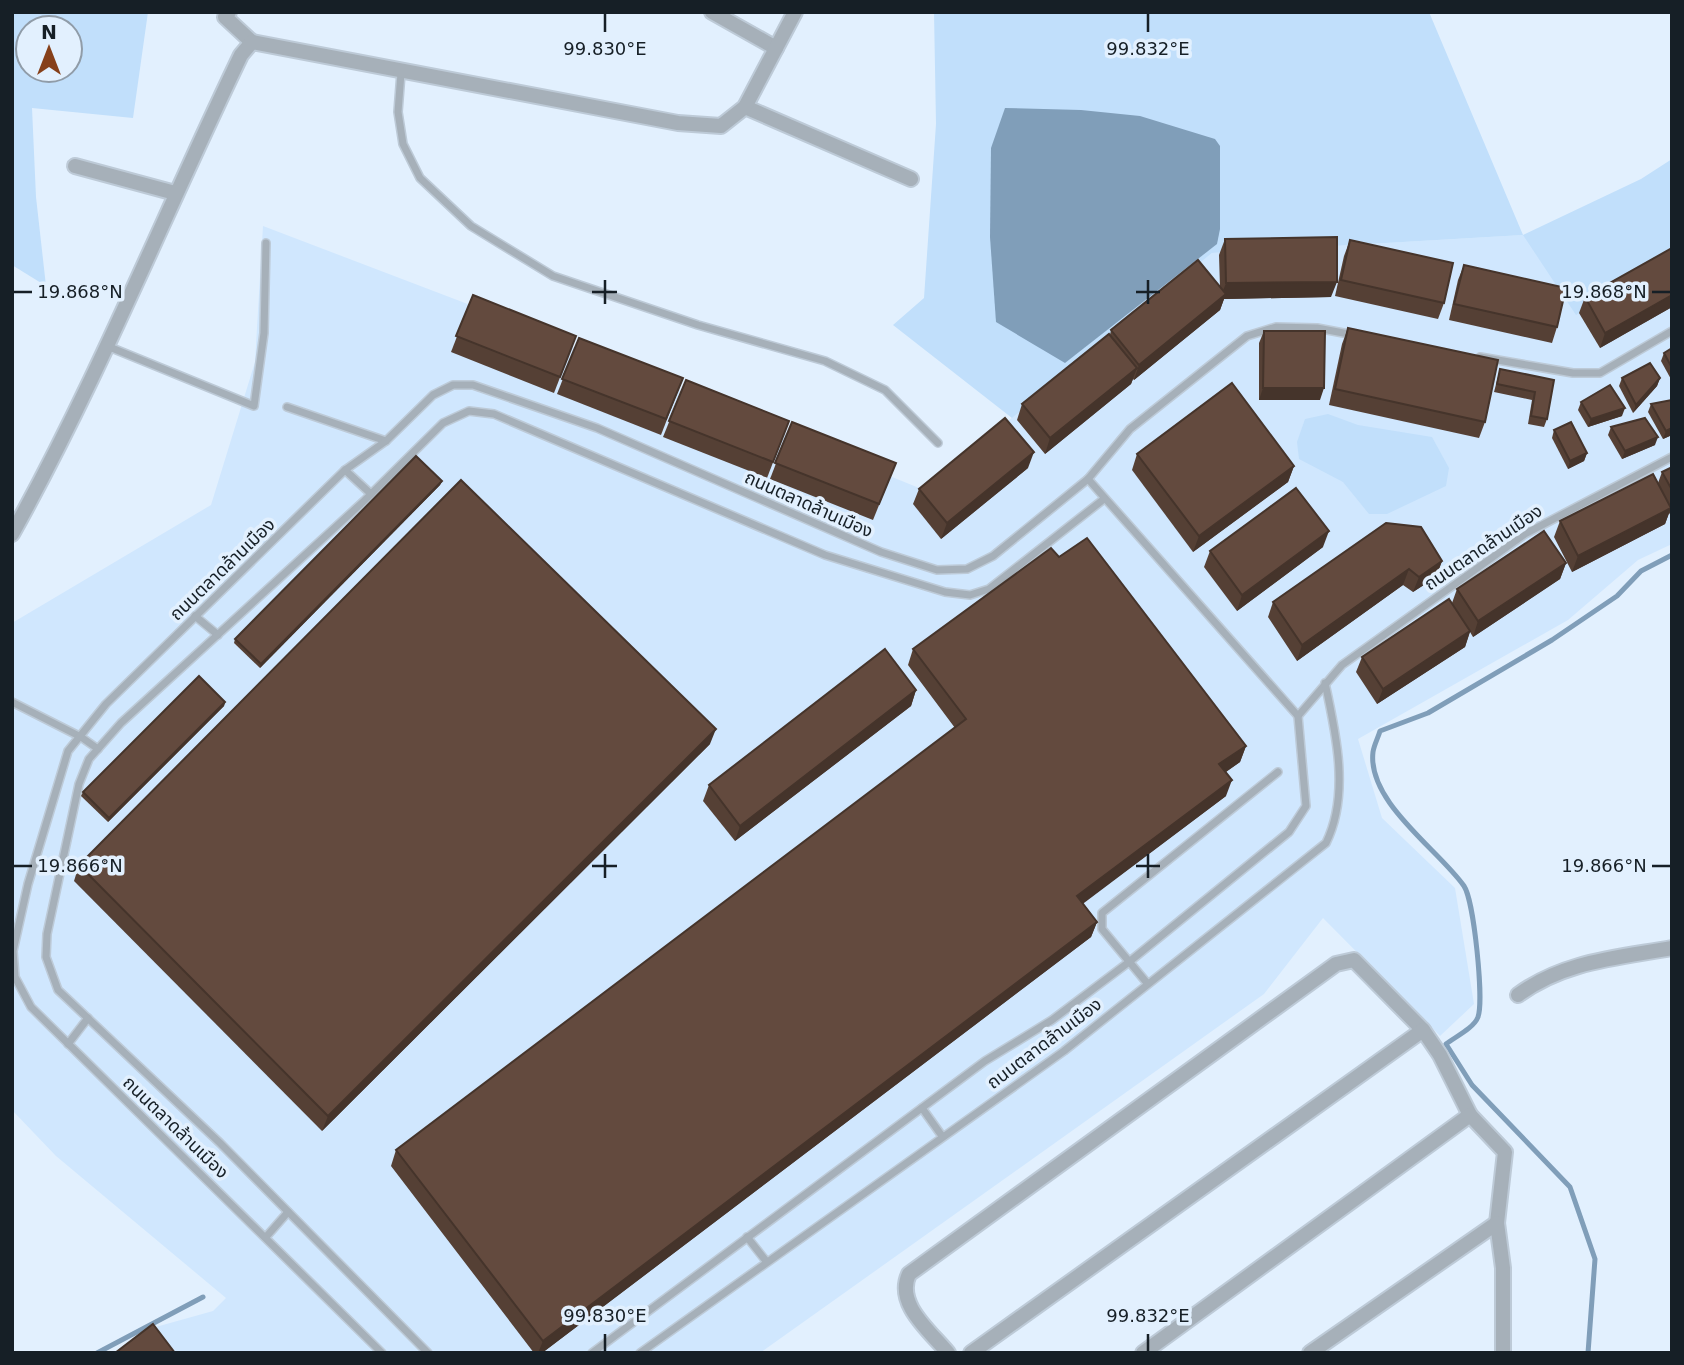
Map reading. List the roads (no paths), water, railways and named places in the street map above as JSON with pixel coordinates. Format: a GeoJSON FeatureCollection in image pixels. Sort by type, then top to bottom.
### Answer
{"type":"FeatureCollection","features":[{"type":"Feature","properties":{"kind":"street"},"geometry":{"type":"LineString","coordinates":[[712,12],[776,48]]}},
{"type":"Feature","properties":{"kind":"street"},"geometry":{"type":"LineString","coordinates":[[223,14],[252,42],[401,73],[678,123],[721,126],[745,107],[795,12]]}},
{"type":"Feature","properties":{"kind":"street"},"geometry":{"type":"LineString","coordinates":[[12,534],[107,346],[175,193],[241,55],[252,42]]}},
{"type":"Feature","properties":{"kind":"street"},"geometry":{"type":"LineString","coordinates":[[745,107],[912,179]]}},
{"type":"Feature","properties":{"kind":"street"},"geometry":{"type":"LineString","coordinates":[[75,166],[175,193]]}},
{"type":"Feature","properties":{"kind":"street"},"geometry":{"type":"LineString","coordinates":[[1518,995],[1541,978],[1569,967],[1672,948]]}},
{"type":"Feature","properties":{"kind":"street"},"geometry":{"type":"LineString","coordinates":[[947,1353],[907,1302],[905,1283],[909,1274],[1336,964],[1354,960],[1423,1030],[1440,1055],[1470,1115],[1505,1152],[1497,1223],[1503,1268],[1503,1348],[1489,1353]]}},
{"type":"Feature","properties":{"kind":"street"},"geometry":{"type":"LineString","coordinates":[[971,1353],[1423,1030]]}},
{"type":"Feature","properties":{"kind":"street"},"geometry":{"type":"LineString","coordinates":[[1143,1353],[1470,1115]]}},
{"type":"Feature","properties":{"kind":"street"},"geometry":{"type":"LineString","coordinates":[[1310,1353],[1497,1223]]}},
{"type":"Feature","properties":{"kind":"lane"},"geometry":{"type":"LineString","coordinates":[[401,73],[398,112],[403,144],[420,178],[471,226],[553,276],[698,326],[825,361],[885,390],[938,443]]}},
{"type":"Feature","properties":{"kind":"lane"},"geometry":{"type":"LineString","coordinates":[[107,346],[254,406],[264,334],[266,243]]}},
{"type":"Feature","properties":{"kind":"lane","name":"ถนนตลาดล้านเมือง"},"geometry":{"type":"LineString","coordinates":[[382,1353],[31,1007],[15,977],[13,951],[28,884],[57,781],[68,751],[106,704],[345,470],[386,441],[433,395],[453,385],[488,387],[597,428],[881,552],[937,569],[967,569],[993,556],[1088,479],[1130,429],[1247,335],[1276,327],[1317,328],[1357,335]]}},
{"type":"Feature","properties":{"kind":"lane"},"geometry":{"type":"LineString","coordinates":[[1465,354],[1573,373],[1600,373],[1672,331]]}},
{"type":"Feature","properties":{"kind":"lane"},"geometry":{"type":"LineString","coordinates":[[287,407],[386,441]]}},
{"type":"Feature","properties":{"kind":"lane","name":"ถนนตลาดล้านเมือง"},"geometry":{"type":"LineString","coordinates":[[428,1353],[288,1212],[58,990],[46,957],[47,934],[79,784],[89,759],[121,723],[372,494],[449,419],[469,411],[494,414],[825,555],[945,593],[970,595],[989,589],[1104,499]]}},
{"type":"Feature","properties":{"kind":"lane","name":"ถนนตลาดล้านเมือง"},"geometry":{"type":"LineString","coordinates":[[592,1353],[985,1061],[1052,1020],[1129,962],[1289,832],[1306,806],[1306,781],[1298,716],[1342,665],[1525,534],[1672,457]]}},
{"type":"Feature","properties":{"kind":"lane"},"geometry":{"type":"LineString","coordinates":[[345,470],[372,494]]}},
{"type":"Feature","properties":{"kind":"lane"},"geometry":{"type":"LineString","coordinates":[[1088,479],[1298,716]]}},
{"type":"Feature","properties":{"kind":"lane"},"geometry":{"type":"LineString","coordinates":[[195,616],[218,635]]}},
{"type":"Feature","properties":{"kind":"lane","name":"ถนนตลาดล้านเมือง"},"geometry":{"type":"LineString","coordinates":[[640,1353],[1064,1051],[1326,843],[1336,823],[1338,790],[1334,727],[1325,683]]}},
{"type":"Feature","properties":{"kind":"lane"},"geometry":{"type":"LineString","coordinates":[[12,702],[81,737],[98,749]]}},
{"type":"Feature","properties":{"kind":"lane"},"geometry":{"type":"LineString","coordinates":[[1147,983],[1102,929],[1102,913],[1278,772]]}},
{"type":"Feature","properties":{"kind":"lane"},"geometry":{"type":"LineString","coordinates":[[68,1044],[88,1018]]}},
{"type":"Feature","properties":{"kind":"lane"},"geometry":{"type":"LineString","coordinates":[[922,1108],[943,1136]]}},
{"type":"Feature","properties":{"kind":"lane"},"geometry":{"type":"LineString","coordinates":[[265,1237],[288,1212]]}},
{"type":"Feature","properties":{"kind":"lane"},"geometry":{"type":"LineString","coordinates":[[747,1237],[766,1262]]}},
{"type":"Feature","properties":{"kind":"waterway"},"geometry":{"type":"LineString","coordinates":[[1588,1353],[1595,1259],[1570,1187],[1472,1085],[1446,1044],[1473,1025],[1480,1007],[1477,951],[1468,895],[1453,872],[1407,824],[1381,789],[1374,771],[1373,752],[1380,731],[1428,713],[1552,640],[1617,596],[1641,571],[1672,555]]}},
{"type":"Feature","properties":{"kind":"waterway"},"geometry":{"type":"LineString","coordinates":[[97,1353],[203,1297]]}}]}
